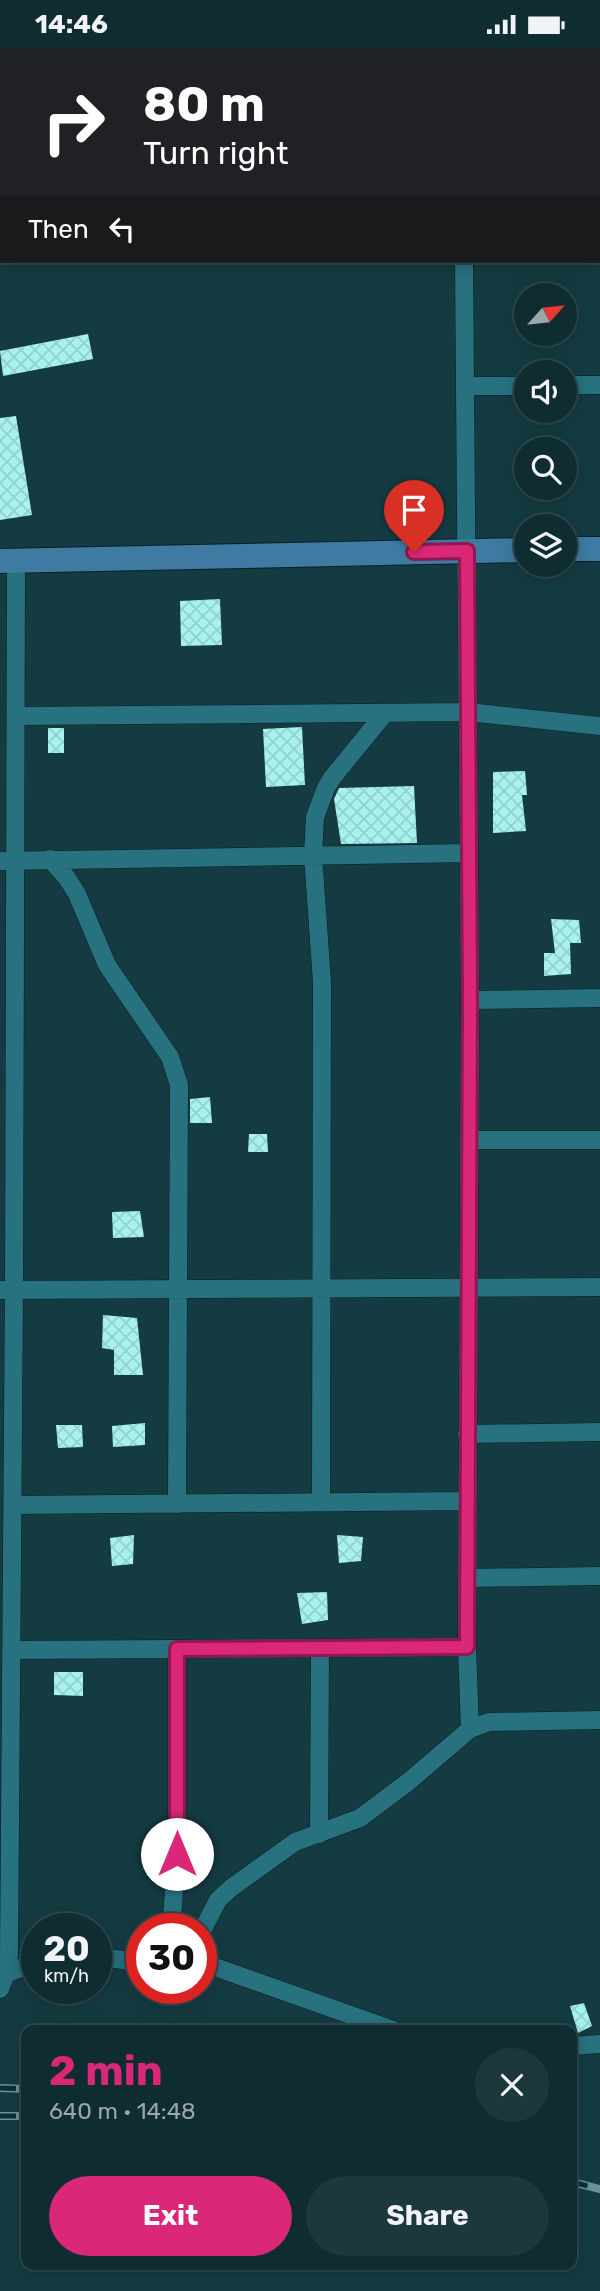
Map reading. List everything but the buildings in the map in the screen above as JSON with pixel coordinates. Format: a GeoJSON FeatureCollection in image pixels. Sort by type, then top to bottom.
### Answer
{"type":"FeatureCollection","features":[{"type":"Feature","properties":{"kind":"main road"},"geometry":{"type":"LineString","coordinates":[[577,549],[600,549]]}},
{"type":"Feature","properties":{"kind":"main road"},"geometry":{"type":"LineString","coordinates":[[8,561],[514,550]]}},
{"type":"Feature","properties":{"kind":"street"},"geometry":{"type":"LineString","coordinates":[[464,263],[470,1000],[467,1434],[467,1647],[470,1728]]}},
{"type":"Feature","properties":{"kind":"street"},"geometry":{"type":"LineString","coordinates":[[577,385],[600,385]]}},
{"type":"Feature","properties":{"kind":"street"},"geometry":{"type":"LineString","coordinates":[[465,386],[514,386]]}},
{"type":"Feature","properties":{"kind":"street"},"geometry":{"type":"LineString","coordinates":[[3,1982],[5,1733],[11,1650],[7,1290],[8,860],[17,716],[8,561]]}},
{"type":"Feature","properties":{"kind":"street"},"geometry":{"type":"LineString","coordinates":[[17,716],[468,712],[600,726]]}},
{"type":"Feature","properties":{"kind":"street"},"geometry":{"type":"LineString","coordinates":[[321,1502],[322,982],[313,855],[315,817],[326,788],[385,713]]}},
{"type":"Feature","properties":{"kind":"street"},"geometry":{"type":"LineString","coordinates":[[8,860],[469,853]]}},
{"type":"Feature","properties":{"kind":"street"},"geometry":{"type":"LineString","coordinates":[[50,859],[73,886],[107,965],[174,1065],[178,1085],[177,1504]]}},
{"type":"Feature","properties":{"kind":"street"},"geometry":{"type":"LineString","coordinates":[[470,1000],[600,998]]}},
{"type":"Feature","properties":{"kind":"street"},"geometry":{"type":"LineString","coordinates":[[469,1140],[600,1140]]}},
{"type":"Feature","properties":{"kind":"street"},"geometry":{"type":"LineString","coordinates":[[7,1290],[600,1287]]}},
{"type":"Feature","properties":{"kind":"street"},"geometry":{"type":"LineString","coordinates":[[467,1434],[600,1432]]}},
{"type":"Feature","properties":{"kind":"street"},"geometry":{"type":"LineString","coordinates":[[8,1514],[177,1504],[467,1501]]}},
{"type":"Feature","properties":{"kind":"street"},"geometry":{"type":"LineString","coordinates":[[467,1579],[600,1576]]}},
{"type":"Feature","properties":{"kind":"street"},"geometry":{"type":"LineString","coordinates":[[11,1650],[467,1647]]}},
{"type":"Feature","properties":{"kind":"street"},"geometry":{"type":"LineString","coordinates":[[319,1833],[320,1648]]}},
{"type":"Feature","properties":{"kind":"street"},"geometry":{"type":"LineString","coordinates":[[172,1913],[177,1854],[177,1649]]}},
{"type":"Feature","properties":{"kind":"street"},"geometry":{"type":"LineString","coordinates":[[211,1913],[218,1900],[231,1888],[296,1842],[360,1818],[408,1782],[470,1728],[489,1722],[600,1720]]}},
{"type":"Feature","properties":{"kind":"street"},"geometry":{"type":"LineString","coordinates":[[217,1968],[379,2025]]}},
{"type":"Feature","properties":{"kind":"street"},"geometry":{"type":"LineString","coordinates":[[3,1982],[21,1971]]}},
{"type":"Feature","properties":{"kind":"street"},"geometry":{"type":"LineString","coordinates":[[577,2046],[600,2044]]}},
{"type":"Feature","properties":{"kind":"railway"},"geometry":{"type":"LineString","coordinates":[[0,2088],[21,2089]]}},
{"type":"Feature","properties":{"kind":"railway"},"geometry":{"type":"LineString","coordinates":[[0,2116],[21,2116]]}},
{"type":"Feature","properties":{"kind":"railway"},"geometry":{"type":"LineString","coordinates":[[577,2183],[600,2189]]}},
{"type":"Feature","properties":{"kind":"route"},"geometry":{"type":"LineString","coordinates":[[177,1854],[177,1649],[467,1647],[470,1000],[467,551],[414,552]]}}]}
